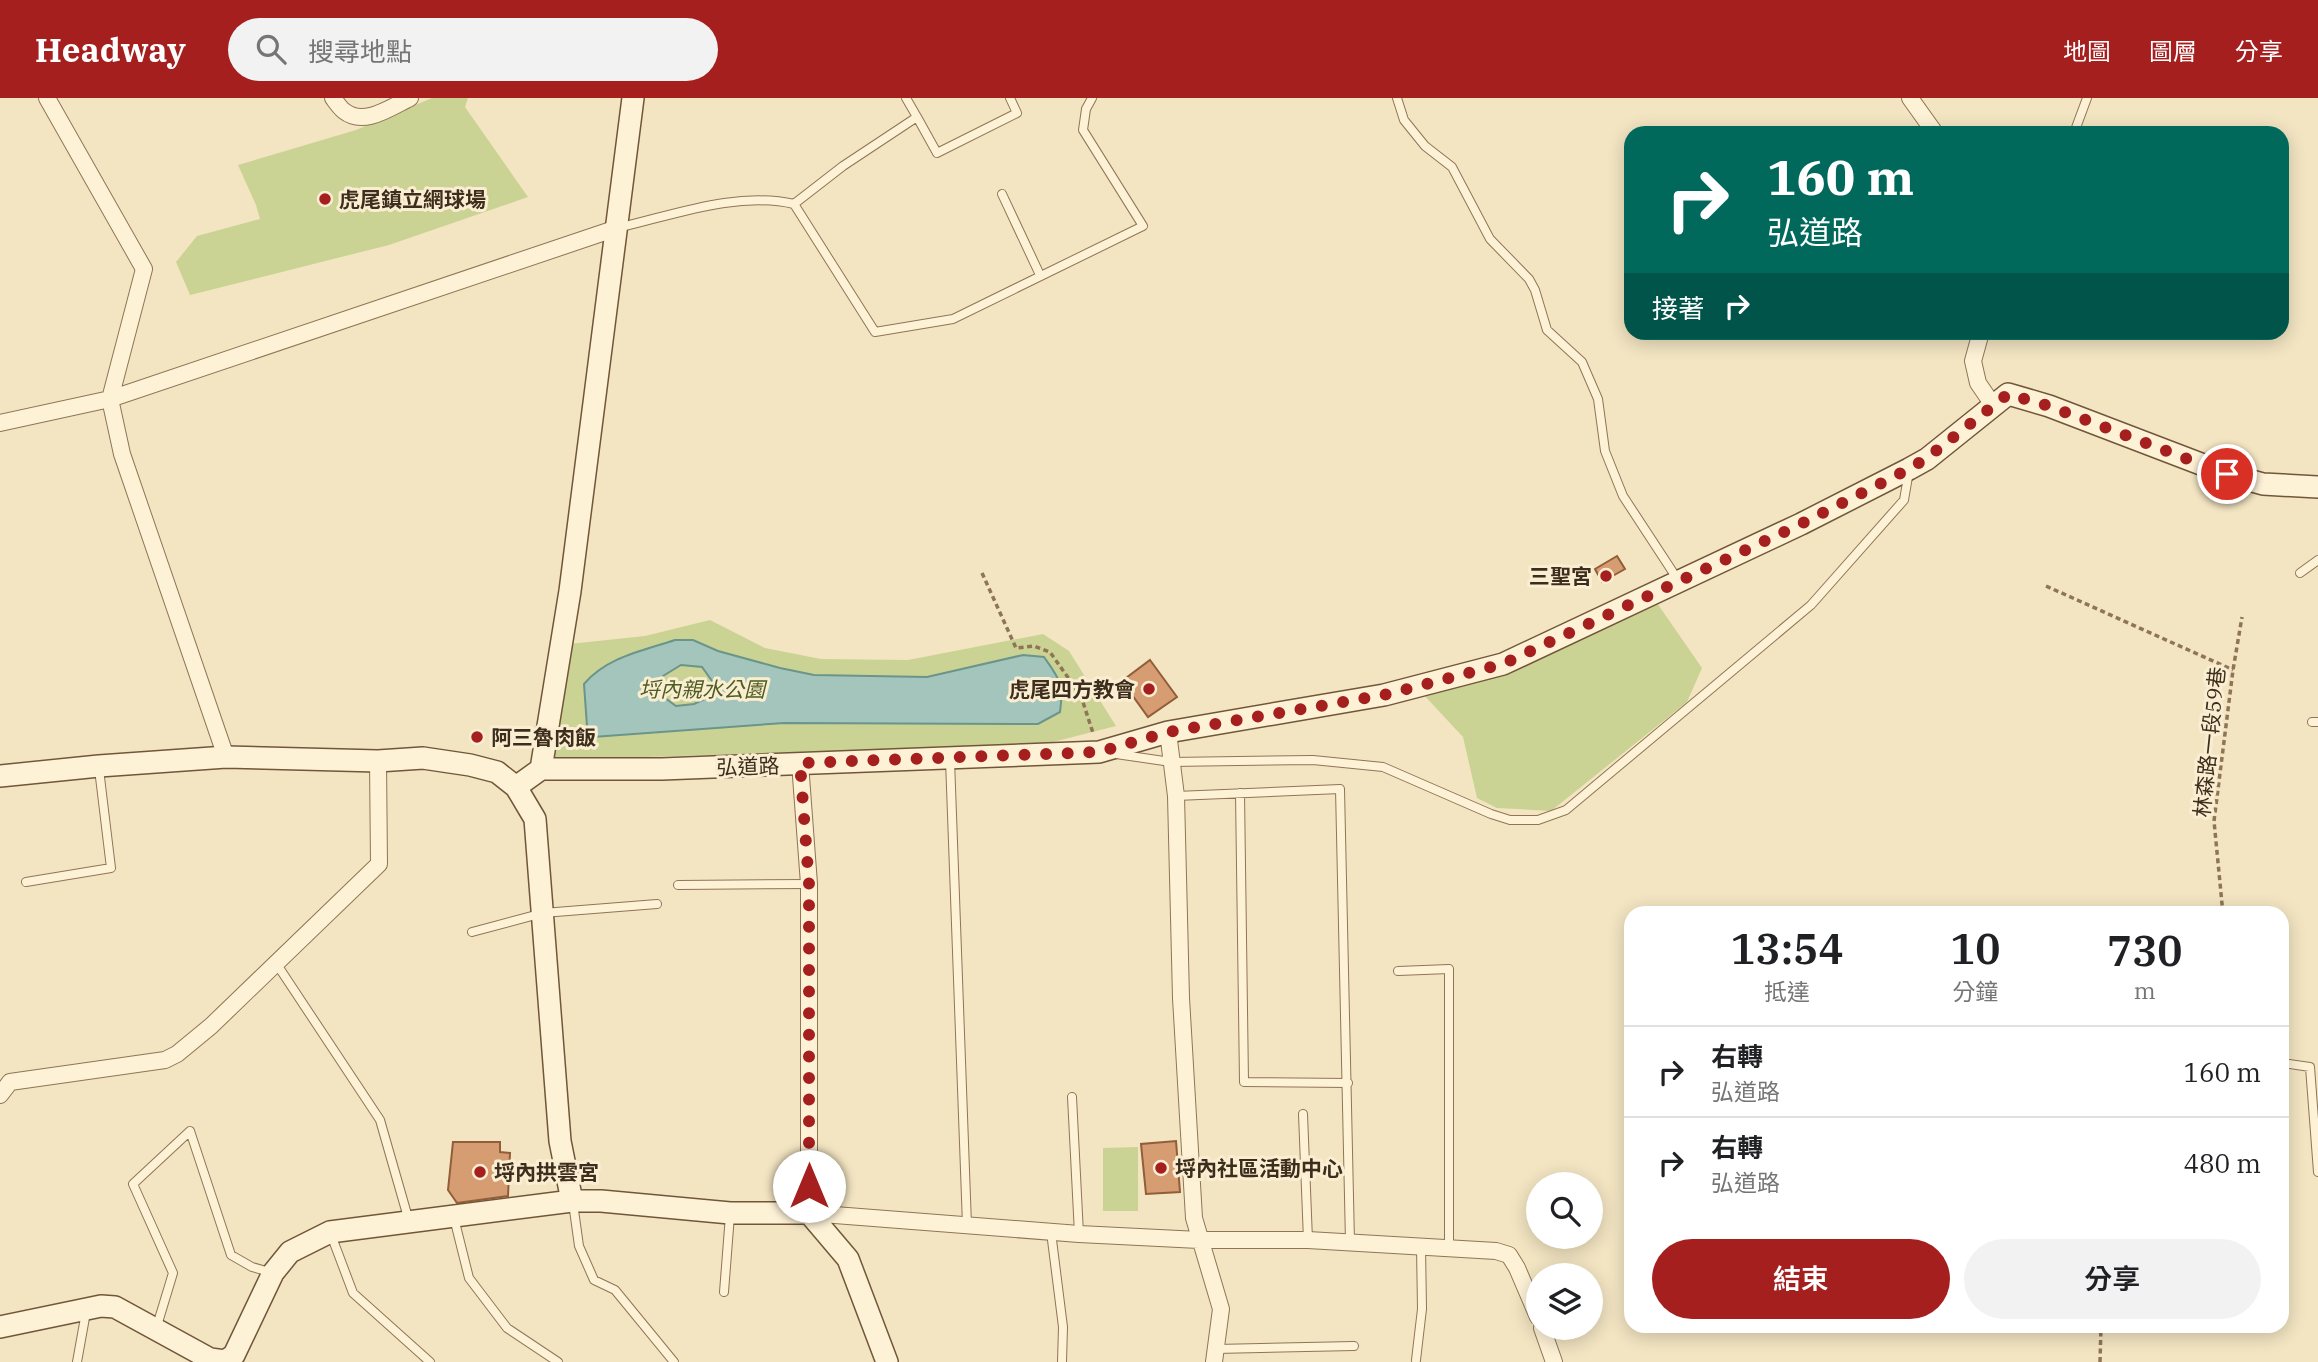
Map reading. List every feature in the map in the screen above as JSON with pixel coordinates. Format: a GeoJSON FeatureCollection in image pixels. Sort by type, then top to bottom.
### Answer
{"type":"FeatureCollection","features":[{"type":"Feature","properties":{"kind":"street"},"geometry":{"type":"LineString","coordinates":[[47,98],[144,269],[110,399],[122,454],[226,757]]}},
{"type":"Feature","properties":{"kind":"street"},"geometry":{"type":"LineString","coordinates":[[333,98],[345,112],[357,117],[377,114],[410,98]]}},
{"type":"Feature","properties":{"kind":"street"},"geometry":{"type":"LineString","coordinates":[[516,787],[541,769],[570,590],[633,98]]}},
{"type":"Feature","properties":{"kind":"street"},"geometry":{"type":"LineString","coordinates":[[1910,98],[1930,126]]}},
{"type":"Feature","properties":{"kind":"street"},"geometry":{"type":"LineString","coordinates":[[0,423],[110,399],[617,228]]}},
{"type":"Feature","properties":{"kind":"street"},"geometry":{"type":"LineString","coordinates":[[1979,340],[1973,361],[1978,383],[1993,404]]}},
{"type":"Feature","properties":{"kind":"street","name":"弘道路"},"geometry":{"type":"LineString","coordinates":[[541,769],[662,769],[1099,752],[1168,732],[1384,695],[1503,664],[1801,524],[1927,458],[2008,394],[2049,406],[2227,474],[2263,484],[2318,487]]}},
{"type":"Feature","properties":{"kind":"street"},"geometry":{"type":"LineString","coordinates":[[1168,732],[1176,796],[1181,1012],[1194,1218],[1221,1309],[1215,1356]]}},
{"type":"Feature","properties":{"kind":"street"},"geometry":{"type":"LineString","coordinates":[[0,776],[226,757],[378,761],[423,758],[496,772],[516,787],[536,819],[560,1141],[572,1201]]}},
{"type":"Feature","properties":{"kind":"street"},"geometry":{"type":"LineString","coordinates":[[3,1084],[164,1060],[177,1054],[211,1026],[379,864],[378,761]]}},
{"type":"Feature","properties":{"kind":"street"},"geometry":{"type":"LineString","coordinates":[[800,763],[809,884],[809,1213],[848,1259],[887,1362]]}},
{"type":"Feature","properties":{"kind":"street"},"geometry":{"type":"LineString","coordinates":[[0,1327],[101,1306],[115,1307],[210,1359],[225,1361],[234,1355],[273,1273],[290,1252],[330,1232],[572,1201],[601,1201],[730,1213],[809,1213],[1079,1234],[1199,1240],[1308,1240],[1496,1251],[1509,1255],[1526,1289]]}},
{"type":"Feature","properties":{"kind":"street"},"geometry":{"type":"LineString","coordinates":[[1546,1340],[1554,1362]]}},
{"type":"Feature","properties":{"kind":"lane"},"geometry":{"type":"LineString","coordinates":[[906,98],[937,153],[1017,113],[1010,98]]}},
{"type":"Feature","properties":{"kind":"lane"},"geometry":{"type":"LineString","coordinates":[[617,228],[738,200],[794,204],[875,332],[953,319],[1143,226],[1083,130],[1086,109],[1093,98]]}},
{"type":"Feature","properties":{"kind":"lane"},"geometry":{"type":"LineString","coordinates":[[1397,98],[1404,120],[1425,146],[1452,167],[1490,239],[1528,279],[1535,290],[1547,330],[1582,362],[1598,399],[1605,451],[1623,496],[1679,582]]}},
{"type":"Feature","properties":{"kind":"lane"},"geometry":{"type":"LineString","coordinates":[[2077,126],[2087,98]]}},
{"type":"Feature","properties":{"kind":"lane"},"geometry":{"type":"LineString","coordinates":[[794,204],[843,166],[917,117]]}},
{"type":"Feature","properties":{"kind":"lane"},"geometry":{"type":"LineString","coordinates":[[1002,194],[1041,275]]}},
{"type":"Feature","properties":{"kind":"lane"},"geometry":{"type":"LineString","coordinates":[[1099,752],[1171,762],[1313,761],[1383,767],[1491,814],[1510,820],[1538,820],[1566,810],[1811,606],[1904,500],[1909,469]]}},
{"type":"Feature","properties":{"kind":"lane"},"geometry":{"type":"LineString","coordinates":[[2300,573],[2318,560]]}},
{"type":"Feature","properties":{"kind":"lane"},"geometry":{"type":"LineString","coordinates":[[950,758],[967,1225]]}},
{"type":"Feature","properties":{"kind":"lane"},"geometry":{"type":"LineString","coordinates":[[26,882],[111,868],[99,766]]}},
{"type":"Feature","properties":{"kind":"lane"},"geometry":{"type":"LineString","coordinates":[[1176,796],[1340,789],[1350,1242]]}},
{"type":"Feature","properties":{"kind":"lane"},"geometry":{"type":"LineString","coordinates":[[1240,793],[1244,1082],[1348,1083]]}},
{"type":"Feature","properties":{"kind":"lane"},"geometry":{"type":"LineString","coordinates":[[678,885],[809,884]]}},
{"type":"Feature","properties":{"kind":"lane"},"geometry":{"type":"LineString","coordinates":[[472,932],[543,913],[657,904]]}},
{"type":"Feature","properties":{"kind":"lane"},"geometry":{"type":"LineString","coordinates":[[276,963],[380,1121],[408,1221]]}},
{"type":"Feature","properties":{"kind":"lane"},"geometry":{"type":"LineString","coordinates":[[1398,971],[1449,969],[1449,1248]]}},
{"type":"Feature","properties":{"kind":"lane"},"geometry":{"type":"LineString","coordinates":[[2289,1064],[2314,1066],[2318,1172]]}},
{"type":"Feature","properties":{"kind":"lane"},"geometry":{"type":"LineString","coordinates":[[1072,1097],[1079,1234]]}},
{"type":"Feature","properties":{"kind":"lane"},"geometry":{"type":"LineString","coordinates":[[1303,1114],[1308,1240]]}},
{"type":"Feature","properties":{"kind":"lane"},"geometry":{"type":"LineString","coordinates":[[156,1330],[173,1273],[133,1184],[190,1131],[231,1255],[252,1267],[273,1273]]}},
{"type":"Feature","properties":{"kind":"lane"},"geometry":{"type":"LineString","coordinates":[[572,1201],[579,1245],[594,1280],[615,1290],[674,1362]]}},
{"type":"Feature","properties":{"kind":"lane"},"geometry":{"type":"LineString","coordinates":[[724,1292],[730,1213]]}},
{"type":"Feature","properties":{"kind":"lane"},"geometry":{"type":"LineString","coordinates":[[453,1215],[469,1278],[508,1328],[558,1362]]}},
{"type":"Feature","properties":{"kind":"lane"},"geometry":{"type":"LineString","coordinates":[[330,1232],[353,1293],[430,1362]]}},
{"type":"Feature","properties":{"kind":"lane"},"geometry":{"type":"LineString","coordinates":[[1051,1232],[1063,1326],[1062,1362]]}},
{"type":"Feature","properties":{"kind":"lane"},"geometry":{"type":"LineString","coordinates":[[1416,1360],[1422,1309],[1421,1247]]}},
{"type":"Feature","properties":{"kind":"lane"},"geometry":{"type":"LineString","coordinates":[[76,1362],[87,1309]]}},
{"type":"Feature","properties":{"kind":"lane"},"geometry":{"type":"LineString","coordinates":[[1215,1356],[1354,1346]]}},
{"type":"Feature","properties":{"kind":"path"},"geometry":{"type":"LineString","coordinates":[[982,573],[1016,648],[1034,646],[1051,652],[1081,696],[1099,752]]}},
{"type":"Feature","properties":{"kind":"path"},"geometry":{"type":"LineString","coordinates":[[2046,586],[2232,670]]}},
{"type":"Feature","properties":{"kind":"path","name":"林森路一段59巷"},"geometry":{"type":"LineString","coordinates":[[2222,906],[2214,821],[2232,670],[2242,617]]}},
{"type":"Feature","properties":{"kind":"path"},"geometry":{"type":"LineString","coordinates":[[2100,1362],[2101,1333]]}},
{"type":"Feature","properties":{"kind":"green space"},"geometry":{"type":"Polygon","coordinates":[[[432,98],[468,98],[465,107],[528,197],[389,245],[190,295],[176,262],[197,236],[260,219],[238,165],[356,130],[432,98]]]}},
{"type":"Feature","properties":{"kind":"green space"},"geometry":{"type":"Polygon","coordinates":[[[1657,603],[1702,668],[1687,702],[1551,811],[1497,808],[1477,798],[1463,737],[1422,693],[1657,603]]]}},
{"type":"Feature","properties":{"kind":"green space","name":"埒內親水公園"},"geometry":{"type":"Polygon","coordinates":[[[710,620],[765,648],[821,659],[908,660],[1043,634],[1069,651],[1116,726],[1045,744],[553,760],[556,701],[569,644],[645,636],[710,620]]]}},
{"type":"Feature","properties":{"kind":"green space"},"geometry":{"type":"Polygon","coordinates":[[[1138,1147],[1138,1211],[1103,1211],[1103,1148],[1138,1147]]]}},
{"type":"Feature","properties":{"kind":"water"},"geometry":{"type":"Polygon","coordinates":[[[675,640],[693,640],[718,651],[814,675],[927,677],[1023,655],[1044,657],[1059,682],[1060,712],[1038,724],[784,723],[593,737],[587,726],[584,684],[614,661],[675,640]],[[681,665],[663,676],[661,695],[676,706],[694,704],[711,696],[712,681],[702,667],[681,665]]]}},
{"type":"Feature","properties":{"kind":"building","name":"三聖宮"},"geometry":{"type":"Polygon","coordinates":[[[1617,556],[1625,569],[1602,582],[1595,569],[1617,556]]]}},
{"type":"Feature","properties":{"kind":"building","name":"虎尾四方教會"},"geometry":{"type":"Polygon","coordinates":[[[1150,660],[1177,697],[1148,717],[1122,681],[1150,660]]]}},
{"type":"Feature","properties":{"kind":"building","name":"埒內社區活動中心"},"geometry":{"type":"Polygon","coordinates":[[[1176,1141],[1180,1192],[1146,1194],[1141,1144],[1176,1141]]]}},
{"type":"Feature","properties":{"kind":"building","name":"埒內拱雲宮"},"geometry":{"type":"Polygon","coordinates":[[[453,1142],[500,1142],[500,1152],[510,1153],[508,1196],[457,1203],[448,1190],[453,1142]]]}},
{"type":"Feature","properties":{"kind":"place","name":"虎尾鎮立網球場"},"geometry":{"type":"Point","coordinates":[325,199]}},
{"type":"Feature","properties":{"kind":"place","name":"三聖宮"},"geometry":{"type":"Point","coordinates":[1606,576]}},
{"type":"Feature","properties":{"kind":"place","name":"虎尾四方教會"},"geometry":{"type":"Point","coordinates":[1149,689]}},
{"type":"Feature","properties":{"kind":"place","name":"阿三魯肉飯"},"geometry":{"type":"Point","coordinates":[477,737]}},
{"type":"Feature","properties":{"kind":"place","name":"埒內社區活動中心"},"geometry":{"type":"Point","coordinates":[1161,1168]}},
{"type":"Feature","properties":{"kind":"place","name":"埒內拱雲宮"},"geometry":{"type":"Point","coordinates":[480,1172]}},
{"type":"Feature","properties":{"kind":"route"},"geometry":{"type":"LineString","coordinates":[[809,1186],[809,884],[800,763],[1099,752],[1168,732],[1384,695],[1503,664],[1801,524],[1909,469],[1927,458],[2008,394],[2049,406],[2227,474]]}}]}
